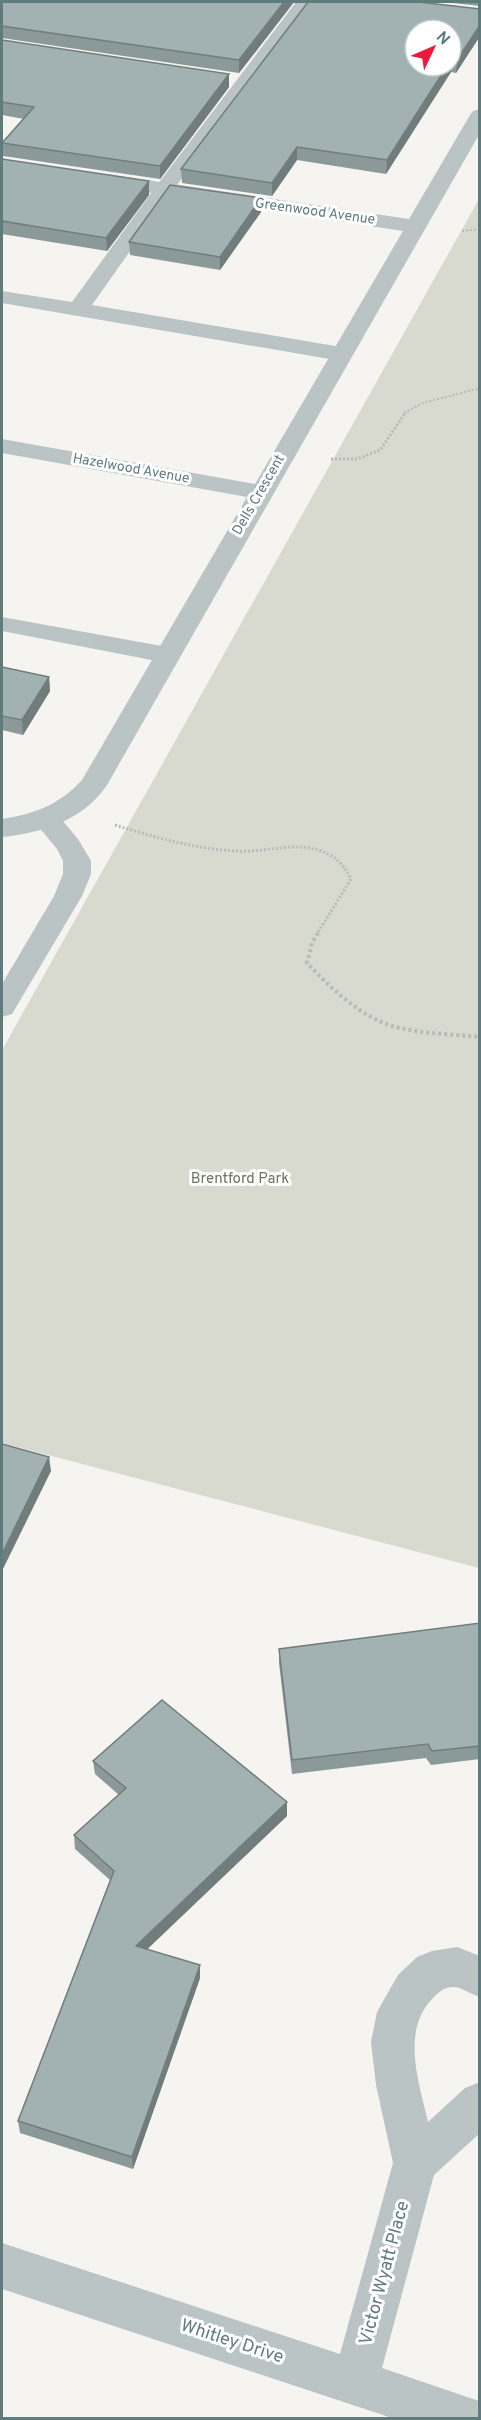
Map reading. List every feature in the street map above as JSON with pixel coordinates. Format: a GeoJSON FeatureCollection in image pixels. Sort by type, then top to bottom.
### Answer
{"type":"FeatureCollection","features":[{"type":"Feature","properties":{"kind":"street","name":"Dells Crescent"},"geometry":{"type":"LineString","coordinates":[[57,814],[81,800],[93,784],[480,115]]}},
{"type":"Feature","properties":{"kind":"street","name":"Greenwood Avenue"},"geometry":{"type":"LineString","coordinates":[[83,177],[415,226]]}},
{"type":"Feature","properties":{"kind":"street","name":"Hazelwood Avenue"},"geometry":{"type":"LineString","coordinates":[[2,446],[260,492]]}},
{"type":"Feature","properties":{"kind":"street"},"geometry":{"type":"LineString","coordinates":[[2,828],[57,814]]}},
{"type":"Feature","properties":{"kind":"street","name":"Victor Wyatt Place"},"geometry":{"type":"LineString","coordinates":[[356,2383],[415,2163],[398,2085],[392,2042],[398,2012],[413,1989],[432,1971],[457,1968],[480,1978]]}},
{"type":"Feature","properties":{"kind":"street"},"geometry":{"type":"LineString","coordinates":[[415,2163],[480,2103]]}},
{"type":"Feature","properties":{"kind":"street","name":"Whitley Drive"},"geometry":{"type":"LineString","coordinates":[[2,2266],[462,2418]]}},
{"type":"Feature","properties":{"kind":"lane"},"geometry":{"type":"LineString","coordinates":[[78,309],[164,189],[305,2]]}},
{"type":"Feature","properties":{"kind":"lane"},"geometry":{"type":"LineString","coordinates":[[221,78],[244,81]]}},
{"type":"Feature","properties":{"kind":"lane"},"geometry":{"type":"LineString","coordinates":[[2,297],[341,354]]}},
{"type":"Feature","properties":{"kind":"lane"},"geometry":{"type":"LineString","coordinates":[[2,624],[167,655]]}},
{"type":"Feature","properties":{"kind":"lane"},"geometry":{"type":"LineString","coordinates":[[2,1007],[68,896],[78,874],[77,861],[57,814]]}},
{"type":"Feature","properties":{"kind":"path"},"geometry":{"type":"LineString","coordinates":[[282,454],[340,460],[363,459],[380,450],[391,437],[395,422],[409,409],[480,388]]}},
{"type":"Feature","properties":{"kind":"path"},"geometry":{"type":"LineString","coordinates":[[57,814],[182,845],[238,851],[304,847],[335,857],[346,868],[351,879],[312,943],[307,963],[327,986],[366,1013],[403,1029],[480,1037]]}},
{"type":"Feature","properties":{"kind":"green space","name":"Brentford Park"},"geometry":{"type":"Polygon","coordinates":[[[479,199],[479,1568],[2,1443],[2,1050],[479,199]]]}},
{"type":"Feature","properties":{"kind":"building"},"geometry":{"type":"Polygon","coordinates":[[[2,2],[284,2],[239,60],[2,26],[2,2]]]}},
{"type":"Feature","properties":{"kind":"building"},"geometry":{"type":"Polygon","coordinates":[[[308,2],[419,2],[480,9],[480,25],[463,51],[463,18],[403,18],[403,78],[439,78],[387,160],[297,147],[272,183],[181,169],[308,2]]]}},
{"type":"Feature","properties":{"kind":"building"},"geometry":{"type":"Polygon","coordinates":[[[2,40],[229,74],[160,166],[2,143],[34,107],[2,102],[2,40]]]}},
{"type":"Feature","properties":{"kind":"building"},"geometry":{"type":"Polygon","coordinates":[[[2,159],[149,181],[106,238],[2,221],[2,159]]]}},
{"type":"Feature","properties":{"kind":"building"},"geometry":{"type":"Polygon","coordinates":[[[170,185],[261,198],[220,257],[129,242],[170,185]]]}},
{"type":"Feature","properties":{"kind":"building"},"geometry":{"type":"Polygon","coordinates":[[[2,667],[49,677],[22,720],[2,716],[2,667]]]}},
{"type":"Feature","properties":{"kind":"building"},"geometry":{"type":"Polygon","coordinates":[[[2,1444],[49,1457],[2,1554],[2,1444]]]}},
{"type":"Feature","properties":{"kind":"building"},"geometry":{"type":"Polygon","coordinates":[[[480,1623],[480,1746],[432,1751],[428,1744],[292,1760],[279,1649],[480,1623]]]}},
{"type":"Feature","properties":{"kind":"building"},"geometry":{"type":"Polygon","coordinates":[[[162,1700],[287,1802],[136,1946],[200,1965],[132,2157],[18,2121],[114,1871],[74,1835],[126,1788],[93,1761],[162,1700]]]}}]}
